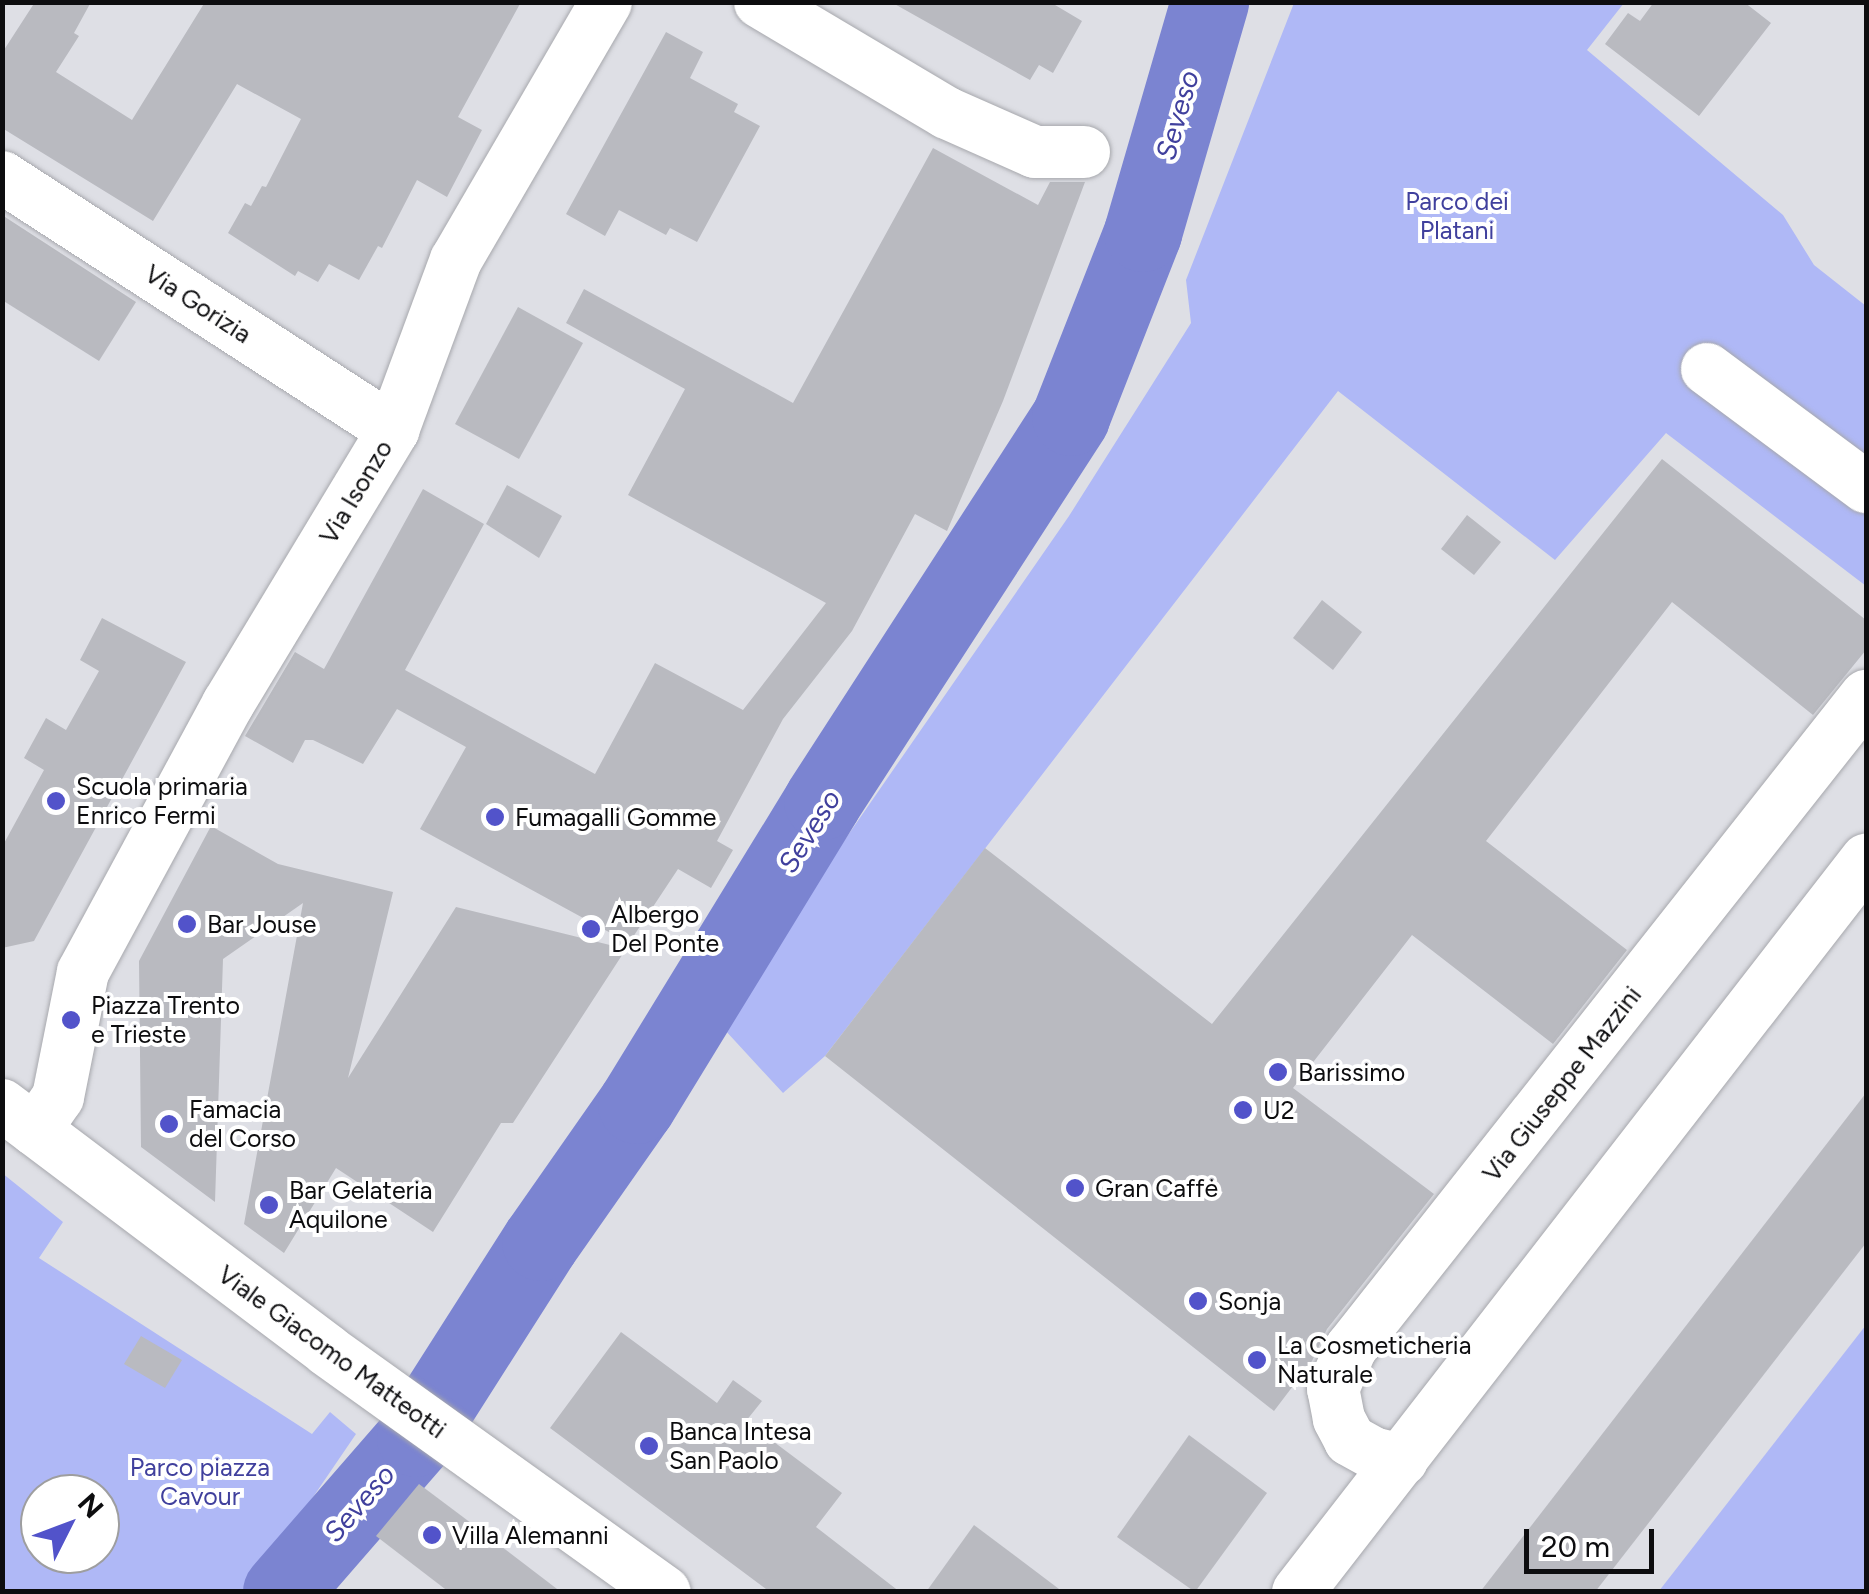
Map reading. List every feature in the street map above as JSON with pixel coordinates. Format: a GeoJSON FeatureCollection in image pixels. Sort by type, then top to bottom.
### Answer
{"type":"FeatureCollection","features":[{"type":"Feature","properties":{"kind":"street","name":"Via Isonzo"},"geometry":{"type":"LineString","coordinates":[[18,1118],[58,1097],[83,972],[228,704],[393,430],[456,260],[606,2]]}},
{"type":"Feature","properties":{"kind":"street"},"geometry":{"type":"LineString","coordinates":[[760,2],[948,113],[1035,152],[1084,152]]}},
{"type":"Feature","properties":{"kind":"street","name":"Via Gorizia"},"geometry":{"type":"LineString","coordinates":[[2,177],[393,430]]}},
{"type":"Feature","properties":{"kind":"street"},"geometry":{"type":"LineString","coordinates":[[1707,368],[1866,487]]}},
{"type":"Feature","properties":{"kind":"street","name":"Via Giuseppe Mazzini"},"geometry":{"type":"LineString","coordinates":[[1402,1460],[1375,1454],[1350,1440],[1339,1419],[1333,1389],[1351,1348],[1866,696]]}},
{"type":"Feature","properties":{"kind":"street"},"geometry":{"type":"LineString","coordinates":[[1298,1592],[1866,860]]}},
{"type":"Feature","properties":{"kind":"street","name":"Viale Giacomo Matteotti"},"geometry":{"type":"LineString","coordinates":[[18,1118],[443,1434],[666,1592]]}},
{"type":"Feature","properties":{"kind":"green space","name":"Parco dei Platani"},"geometry":{"type":"Polygon","coordinates":[[[1294,3],[1624,3],[1587,50],[1783,215],[1814,265],[1866,306],[1866,586],[1666,433],[1555,560],[1338,391],[825,1056],[783,1093],[724,1029],[837,851],[1069,516],[1191,323],[1186,280],[1294,3]]]}},
{"type":"Feature","properties":{"kind":"green space","name":"Parco piazza Cavour"},"geometry":{"type":"Polygon","coordinates":[[[2,1173],[63,1222],[39,1258],[312,1434],[330,1412],[356,1434],[249,1591],[3,1591],[2,1173]]]}},
{"type":"Feature","properties":{"kind":"green space"},"geometry":{"type":"Polygon","coordinates":[[[1866,1325],[1866,1591],[1659,1591],[1866,1325]]]}},
{"type":"Feature","properties":{"kind":"building"},"geometry":{"type":"Polygon","coordinates":[[[35,2],[91,2],[74,33],[79,36],[56,72],[132,120],[205,2],[521,2],[458,117],[482,130],[447,197],[417,180],[382,248],[378,246],[359,280],[329,264],[318,282],[298,271],[295,276],[228,233],[245,203],[251,206],[262,186],[266,187],[301,119],[237,84],[153,221],[2,128],[2,53],[35,2]]]}},
{"type":"Feature","properties":{"kind":"building"},"geometry":{"type":"Polygon","coordinates":[[[891,2],[1050,2],[1082,21],[1053,73],[1039,65],[1030,80],[891,2]]]}},
{"type":"Feature","properties":{"kind":"building"},"geometry":{"type":"Polygon","coordinates":[[[1654,2],[1744,2],[1771,23],[1699,116],[1605,44],[1628,13],[1640,21],[1654,2]]]}},
{"type":"Feature","properties":{"kind":"building"},"geometry":{"type":"Polygon","coordinates":[[[666,32],[703,52],[690,78],[738,104],[734,112],[760,126],[697,242],[670,228],[666,235],[619,210],[605,236],[566,214],[666,32]]]}},
{"type":"Feature","properties":{"kind":"building"},"geometry":{"type":"Polygon","coordinates":[[[933,148],[1038,205],[1050,182],[1085,182],[1003,401],[947,531],[915,514],[852,631],[783,719],[717,841],[733,850],[711,888],[678,869],[629,943],[420,829],[466,747],[397,709],[363,764],[313,740],[305,740],[293,763],[245,736],[295,652],[324,669],[423,489],[484,524],[405,670],[595,774],[655,663],[743,710],[826,603],[628,495],[685,389],[566,323],[584,289],[793,403],[933,148]]]}},
{"type":"Feature","properties":{"kind":"building"},"geometry":{"type":"Polygon","coordinates":[[[2,215],[136,302],[99,361],[2,300],[2,215]]]}},
{"type":"Feature","properties":{"kind":"building"},"geometry":{"type":"Polygon","coordinates":[[[518,307],[583,343],[519,459],[455,424],[518,307]]]}},
{"type":"Feature","properties":{"kind":"building"},"geometry":{"type":"Polygon","coordinates":[[[1662,459],[1866,620],[1866,650],[1813,715],[1672,602],[1486,841],[1627,950],[1553,1044],[1412,935],[1293,1088],[1434,1194],[1327,1329],[1312,1361],[1274,1411],[825,1056],[985,848],[1212,1024],[1662,459]]]}},
{"type":"Feature","properties":{"kind":"building"},"geometry":{"type":"Polygon","coordinates":[[[507,485],[562,516],[539,558],[486,524],[507,485]]]}},
{"type":"Feature","properties":{"kind":"building"},"geometry":{"type":"Polygon","coordinates":[[[1467,515],[1501,542],[1474,575],[1441,549],[1467,515]]]}},
{"type":"Feature","properties":{"kind":"building"},"geometry":{"type":"Polygon","coordinates":[[[1322,600],[1362,632],[1333,670],[1293,638],[1322,600]]]}},
{"type":"Feature","properties":{"kind":"building"},"geometry":{"type":"Polygon","coordinates":[[[102,618],[186,662],[34,941],[2,948],[2,847],[44,770],[24,758],[46,718],[66,730],[99,671],[80,660],[102,618]]]}},
{"type":"Feature","properties":{"kind":"building"},"geometry":{"type":"Polygon","coordinates":[[[211,826],[278,864],[393,892],[348,1078],[456,907],[626,949],[513,1123],[501,1123],[433,1232],[336,1168],[284,1253],[244,1224],[303,903],[223,959],[215,1202],[141,1147],[139,961],[211,826]]]}},
{"type":"Feature","properties":{"kind":"building"},"geometry":{"type":"Polygon","coordinates":[[[1866,1093],[1866,1243],[1595,1592],[1480,1592],[1866,1093]]]}},
{"type":"Feature","properties":{"kind":"building"},"geometry":{"type":"Polygon","coordinates":[[[621,1332],[717,1403],[733,1380],[762,1401],[746,1421],[842,1493],[816,1527],[900,1592],[770,1592],[550,1428],[621,1332]]]}},
{"type":"Feature","properties":{"kind":"building"},"geometry":{"type":"Polygon","coordinates":[[[141,1336],[182,1360],[165,1388],[124,1364],[141,1336]]]}},
{"type":"Feature","properties":{"kind":"building"},"geometry":{"type":"Polygon","coordinates":[[[1189,1435],[1267,1493],[1195,1592],[1117,1537],[1189,1435]]]}},
{"type":"Feature","properties":{"kind":"building","name":"Villa Alemanni"},"geometry":{"type":"Polygon","coordinates":[[[419,1484],[561,1592],[449,1592],[376,1536],[419,1484]]]}},
{"type":"Feature","properties":{"kind":"building"},"geometry":{"type":"Polygon","coordinates":[[[974,1525],[1063,1592],[926,1592],[974,1525]]]}},
{"type":"Feature","properties":{"kind":"waterway","name":"Seveso"},"geometry":{"type":"LineString","coordinates":[[282,1592],[416,1438],[541,1242],[637,1105],[823,801],[1071,417],[1143,233],[1210,2]]}},
{"type":"Feature","properties":{"kind":"place","name":"Scuola primaria Enrico Fermi"},"geometry":{"type":"Point","coordinates":[56,801]}},
{"type":"Feature","properties":{"kind":"place","name":"Fumagalli Gomme"},"geometry":{"type":"Point","coordinates":[495,817]}},
{"type":"Feature","properties":{"kind":"place","name":"Bar Jouse"},"geometry":{"type":"Point","coordinates":[187,924]}},
{"type":"Feature","properties":{"kind":"place","name":"Albergo Del Ponte"},"geometry":{"type":"Point","coordinates":[591,929]}},
{"type":"Feature","properties":{"kind":"place","name":"Piazza Trento e Trieste"},"geometry":{"type":"Point","coordinates":[71,1020]}},
{"type":"Feature","properties":{"kind":"place","name":"Barissimo"},"geometry":{"type":"Point","coordinates":[1278,1072]}},
{"type":"Feature","properties":{"kind":"place","name":"U2"},"geometry":{"type":"Point","coordinates":[1243,1110]}},
{"type":"Feature","properties":{"kind":"place","name":"Famacia del Corso"},"geometry":{"type":"Point","coordinates":[169,1124]}},
{"type":"Feature","properties":{"kind":"place","name":"Gran Caffė"},"geometry":{"type":"Point","coordinates":[1075,1188]}},
{"type":"Feature","properties":{"kind":"place","name":"Bar Gelateria Aquilone"},"geometry":{"type":"Point","coordinates":[269,1205]}},
{"type":"Feature","properties":{"kind":"place","name":"Sonja"},"geometry":{"type":"Point","coordinates":[1198,1301]}},
{"type":"Feature","properties":{"kind":"place","name":"La Cosmeticheria Naturale"},"geometry":{"type":"Point","coordinates":[1257,1360]}},
{"type":"Feature","properties":{"kind":"place","name":"Banca Intesa San Paolo"},"geometry":{"type":"Point","coordinates":[649,1446]}},
{"type":"Feature","properties":{"kind":"place","name":"Villa Alemanni"},"geometry":{"type":"Point","coordinates":[432,1535]}}]}
